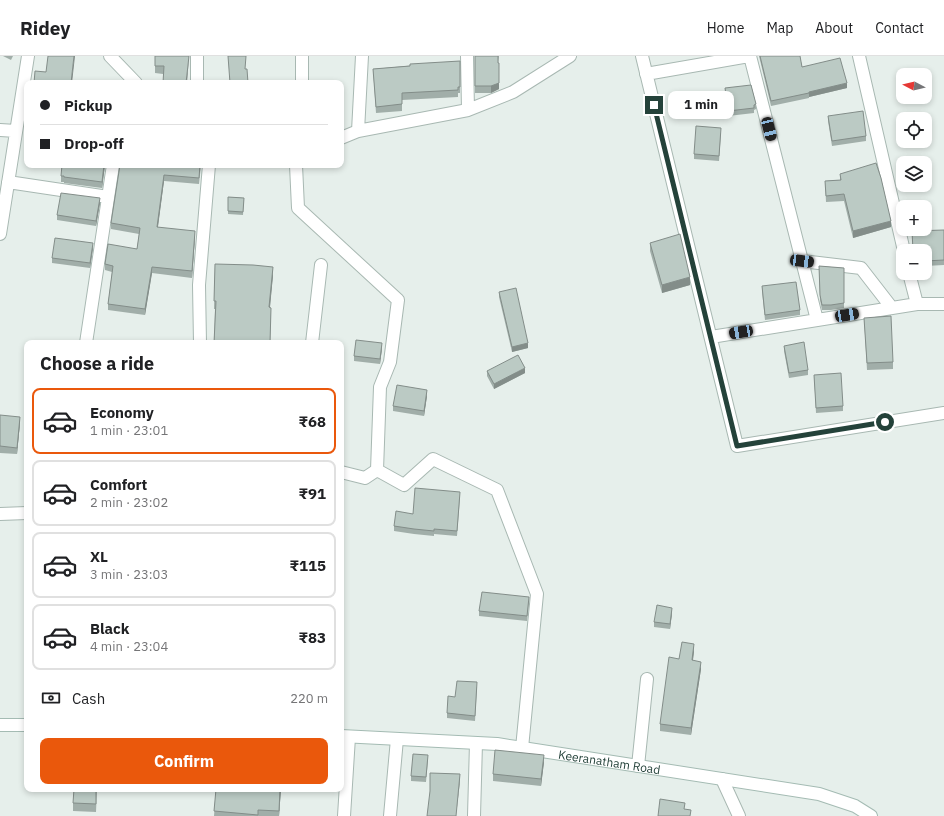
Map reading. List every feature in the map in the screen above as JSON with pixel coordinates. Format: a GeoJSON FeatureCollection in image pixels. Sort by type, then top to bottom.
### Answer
{"type":"FeatureCollection","features":[{"type":"Feature","properties":{"kind":"street"},"geometry":{"type":"LineString","coordinates":[[24,80],[28,56]]}},
{"type":"Feature","properties":{"kind":"street"},"geometry":{"type":"LineString","coordinates":[[110,56],[130,80]]}},
{"type":"Feature","properties":{"kind":"street"},"geometry":{"type":"LineString","coordinates":[[197,56],[197,80]]}},
{"type":"Feature","properties":{"kind":"street"},"geometry":{"type":"LineString","coordinates":[[302,56],[302,80]]}},
{"type":"Feature","properties":{"kind":"street"},"geometry":{"type":"LineString","coordinates":[[358,131],[362,56]]}},
{"type":"Feature","properties":{"kind":"street"},"geometry":{"type":"LineString","coordinates":[[467,56],[468,110]]}},
{"type":"Feature","properties":{"kind":"street"},"geometry":{"type":"LineString","coordinates":[[344,137],[358,131],[468,110],[513,92],[570,56]]}},
{"type":"Feature","properties":{"kind":"street"},"geometry":{"type":"LineString","coordinates":[[642,56],[737,446],[944,413]]}},
{"type":"Feature","properties":{"kind":"street"},"geometry":{"type":"LineString","coordinates":[[646,74],[750,56],[817,320]]}},
{"type":"Feature","properties":{"kind":"street"},"geometry":{"type":"LineString","coordinates":[[860,56],[902,244]]}},
{"type":"Feature","properties":{"kind":"street"},"geometry":{"type":"LineString","coordinates":[[0,234],[24,81]]}},
{"type":"Feature","properties":{"kind":"street"},"geometry":{"type":"LineString","coordinates":[[0,130],[16,131]]}},
{"type":"Feature","properties":{"kind":"street"},"geometry":{"type":"LineString","coordinates":[[86,340],[113,168]]}},
{"type":"Feature","properties":{"kind":"street"},"geometry":{"type":"LineString","coordinates":[[200,340],[199,285],[209,168]]}},
{"type":"Feature","properties":{"kind":"street"},"geometry":{"type":"LineString","coordinates":[[296,168],[298,208],[398,300],[390,362],[380,387],[378,470]]}},
{"type":"Feature","properties":{"kind":"street"},"geometry":{"type":"LineString","coordinates":[[8,182],[108,197]]}},
{"type":"Feature","properties":{"kind":"street"},"geometry":{"type":"LineString","coordinates":[[802,261],[861,268],[892,308]]}},
{"type":"Feature","properties":{"kind":"street"},"geometry":{"type":"LineString","coordinates":[[312,340],[321,265]]}},
{"type":"Feature","properties":{"kind":"street"},"geometry":{"type":"LineString","coordinates":[[911,280],[917,304]]}},
{"type":"Feature","properties":{"kind":"street"},"geometry":{"type":"LineString","coordinates":[[710,337],[917,304],[944,304]]}},
{"type":"Feature","properties":{"kind":"street"},"geometry":{"type":"LineString","coordinates":[[378,470],[404,485],[433,459],[497,490],[537,594],[522,748]]}},
{"type":"Feature","properties":{"kind":"street"},"geometry":{"type":"LineString","coordinates":[[344,473],[365,478],[378,470]]}},
{"type":"Feature","properties":{"kind":"street"},"geometry":{"type":"LineString","coordinates":[[0,514],[24,513]]}},
{"type":"Feature","properties":{"kind":"street"},"geometry":{"type":"LineString","coordinates":[[638,766],[648,680]]}},
{"type":"Feature","properties":{"kind":"street"},"geometry":{"type":"LineString","coordinates":[[0,725],[24,725]]}},
{"type":"Feature","properties":{"kind":"street"},"geometry":{"type":"LineString","coordinates":[[344,816],[345,736]]}},
{"type":"Feature","properties":{"kind":"street","name":"Keeranatham Road"},"geometry":{"type":"LineString","coordinates":[[345,736],[497,744],[820,794],[855,806],[871,816]]}},
{"type":"Feature","properties":{"kind":"street"},"geometry":{"type":"LineString","coordinates":[[390,816],[397,739]]}},
{"type":"Feature","properties":{"kind":"street"},"geometry":{"type":"LineString","coordinates":[[474,816],[476,743]]}},
{"type":"Feature","properties":{"kind":"street"},"geometry":{"type":"LineString","coordinates":[[722,779],[739,816]]}},
{"type":"Feature","properties":{"kind":"building"},"geometry":{"type":"Polygon","coordinates":[[[48,56],[74,56],[71,80],[34,80],[35,71],[46,72],[48,56]]]}},
{"type":"Feature","properties":{"kind":"building"},"geometry":{"type":"Polygon","coordinates":[[[155,56],[189,56],[186,80],[163,80],[164,66],[155,66],[155,56]]]}},
{"type":"Feature","properties":{"kind":"building"},"geometry":{"type":"Polygon","coordinates":[[[228,56],[246,56],[245,69],[247,69],[248,80],[230,80],[228,56]]]}},
{"type":"Feature","properties":{"kind":"building"},"geometry":{"type":"Polygon","coordinates":[[[475,56],[498,56],[499,83],[491,86],[475,86],[475,56]]]}},
{"type":"Feature","properties":{"kind":"building"},"geometry":{"type":"Polygon","coordinates":[[[760,56],[800,56],[802,67],[840,58],[847,83],[771,101],[760,56]]]}},
{"type":"Feature","properties":{"kind":"building"},"geometry":{"type":"Polygon","coordinates":[[[460,61],[460,87],[458,87],[458,90],[402,93],[402,104],[376,107],[373,69],[410,66],[410,64],[460,61]]]}},
{"type":"Feature","properties":{"kind":"building"},"geometry":{"type":"Polygon","coordinates":[[[751,85],[756,104],[754,105],[754,108],[728,111],[725,88],[751,85]]]}},
{"type":"Feature","properties":{"kind":"building"},"geometry":{"type":"Polygon","coordinates":[[[863,111],[866,136],[832,141],[828,116],[863,111]]]}},
{"type":"Feature","properties":{"kind":"building"},"geometry":{"type":"Polygon","coordinates":[[[696,126],[721,128],[719,156],[694,154],[696,126]]]}},
{"type":"Feature","properties":{"kind":"building"},"geometry":{"type":"Polygon","coordinates":[[[876,163],[891,221],[853,231],[844,194],[826,196],[825,181],[841,180],[840,174],[876,163]]]}},
{"type":"Feature","properties":{"kind":"building"},"geometry":{"type":"Polygon","coordinates":[[[62,168],[104,168],[102,182],[61,176],[62,168]]]}},
{"type":"Feature","properties":{"kind":"building"},"geometry":{"type":"Polygon","coordinates":[[[120,168],[200,168],[199,178],[164,175],[157,227],[195,231],[192,271],[152,267],[145,309],[108,304],[113,266],[105,264],[108,244],[137,249],[140,228],[111,223],[120,168]]]}},
{"type":"Feature","properties":{"kind":"building"},"geometry":{"type":"Polygon","coordinates":[[[61,193],[100,198],[96,221],[57,215],[61,193]]]}},
{"type":"Feature","properties":{"kind":"building"},"geometry":{"type":"Polygon","coordinates":[[[228,197],[244,198],[243,212],[228,211],[228,197]]]}},
{"type":"Feature","properties":{"kind":"building"},"geometry":{"type":"Polygon","coordinates":[[[932,230],[944,230],[944,260],[932,261],[932,244],[913,244],[912,236],[932,236],[932,230]]]}},
{"type":"Feature","properties":{"kind":"building"},"geometry":{"type":"Polygon","coordinates":[[[680,234],[690,277],[662,285],[650,243],[680,234]]]}},
{"type":"Feature","properties":{"kind":"building"},"geometry":{"type":"Polygon","coordinates":[[[55,238],[93,243],[90,263],[52,258],[55,238]]]}},
{"type":"Feature","properties":{"kind":"building"},"geometry":{"type":"Polygon","coordinates":[[[215,264],[273,267],[269,307],[271,308],[270,340],[214,340],[216,301],[214,301],[215,264]]]}},
{"type":"Feature","properties":{"kind":"building"},"geometry":{"type":"Polygon","coordinates":[[[819,266],[844,268],[844,303],[822,305],[820,295],[819,266]]]}},
{"type":"Feature","properties":{"kind":"building"},"geometry":{"type":"Polygon","coordinates":[[[796,282],[800,310],[765,315],[762,286],[796,282]]]}},
{"type":"Feature","properties":{"kind":"building"},"geometry":{"type":"Polygon","coordinates":[[[516,288],[528,343],[512,347],[499,292],[516,288]]]}},
{"type":"Feature","properties":{"kind":"building"},"geometry":{"type":"Polygon","coordinates":[[[891,316],[893,362],[867,363],[864,318],[891,316]]]}},
{"type":"Feature","properties":{"kind":"building"},"geometry":{"type":"Polygon","coordinates":[[[356,340],[382,343],[380,359],[354,356],[356,340]]]}},
{"type":"Feature","properties":{"kind":"building"},"geometry":{"type":"Polygon","coordinates":[[[804,342],[808,370],[789,373],[784,346],[804,342]]]}},
{"type":"Feature","properties":{"kind":"building"},"geometry":{"type":"Polygon","coordinates":[[[518,355],[525,368],[494,384],[487,371],[518,355]]]}},
{"type":"Feature","properties":{"kind":"building"},"geometry":{"type":"Polygon","coordinates":[[[841,373],[843,406],[816,408],[814,375],[841,373]]]}},
{"type":"Feature","properties":{"kind":"building"},"geometry":{"type":"Polygon","coordinates":[[[397,385],[427,390],[424,411],[393,406],[397,385]]]}},
{"type":"Feature","properties":{"kind":"building"},"geometry":{"type":"Polygon","coordinates":[[[0,415],[20,417],[17,448],[0,446],[0,415]]]}},
{"type":"Feature","properties":{"kind":"building"},"geometry":{"type":"Polygon","coordinates":[[[415,488],[460,492],[457,531],[434,529],[434,531],[394,526],[396,511],[413,514],[415,488]]]}},
{"type":"Feature","properties":{"kind":"building"},"geometry":{"type":"Polygon","coordinates":[[[482,592],[529,597],[527,616],[479,611],[482,592]]]}},
{"type":"Feature","properties":{"kind":"building"},"geometry":{"type":"Polygon","coordinates":[[[657,605],[672,608],[670,624],[654,622],[657,605]]]}},
{"type":"Feature","properties":{"kind":"building"},"geometry":{"type":"Polygon","coordinates":[[[682,642],[694,644],[692,660],[701,662],[691,728],[660,724],[669,657],[679,659],[682,642]]]}},
{"type":"Feature","properties":{"kind":"building"},"geometry":{"type":"Polygon","coordinates":[[[457,681],[477,682],[475,716],[447,713],[448,696],[455,697],[457,681]]]}},
{"type":"Feature","properties":{"kind":"building"},"geometry":{"type":"Polygon","coordinates":[[[495,750],[544,755],[541,779],[493,774],[495,750]]]}},
{"type":"Feature","properties":{"kind":"building"},"geometry":{"type":"Polygon","coordinates":[[[413,754],[428,755],[426,777],[411,776],[413,754]]]}},
{"type":"Feature","properties":{"kind":"building"},"geometry":{"type":"Polygon","coordinates":[[[430,773],[460,774],[456,816],[427,816],[430,791],[430,773]]]}},
{"type":"Feature","properties":{"kind":"building"},"geometry":{"type":"Polygon","coordinates":[[[74,792],[96,792],[96,804],[73,803],[74,792]]]}},
{"type":"Feature","properties":{"kind":"building"},"geometry":{"type":"Polygon","coordinates":[[[216,792],[280,792],[279,811],[258,810],[258,815],[214,811],[216,792]]]}},
{"type":"Feature","properties":{"kind":"building"},"geometry":{"type":"Polygon","coordinates":[[[660,799],[685,803],[684,809],[691,810],[690,816],[658,816],[660,799]]]}},
{"type":"Feature","properties":{"kind":"route"},"geometry":{"type":"LineString","coordinates":[[654,105],[737,446],[885,422]]}}]}
